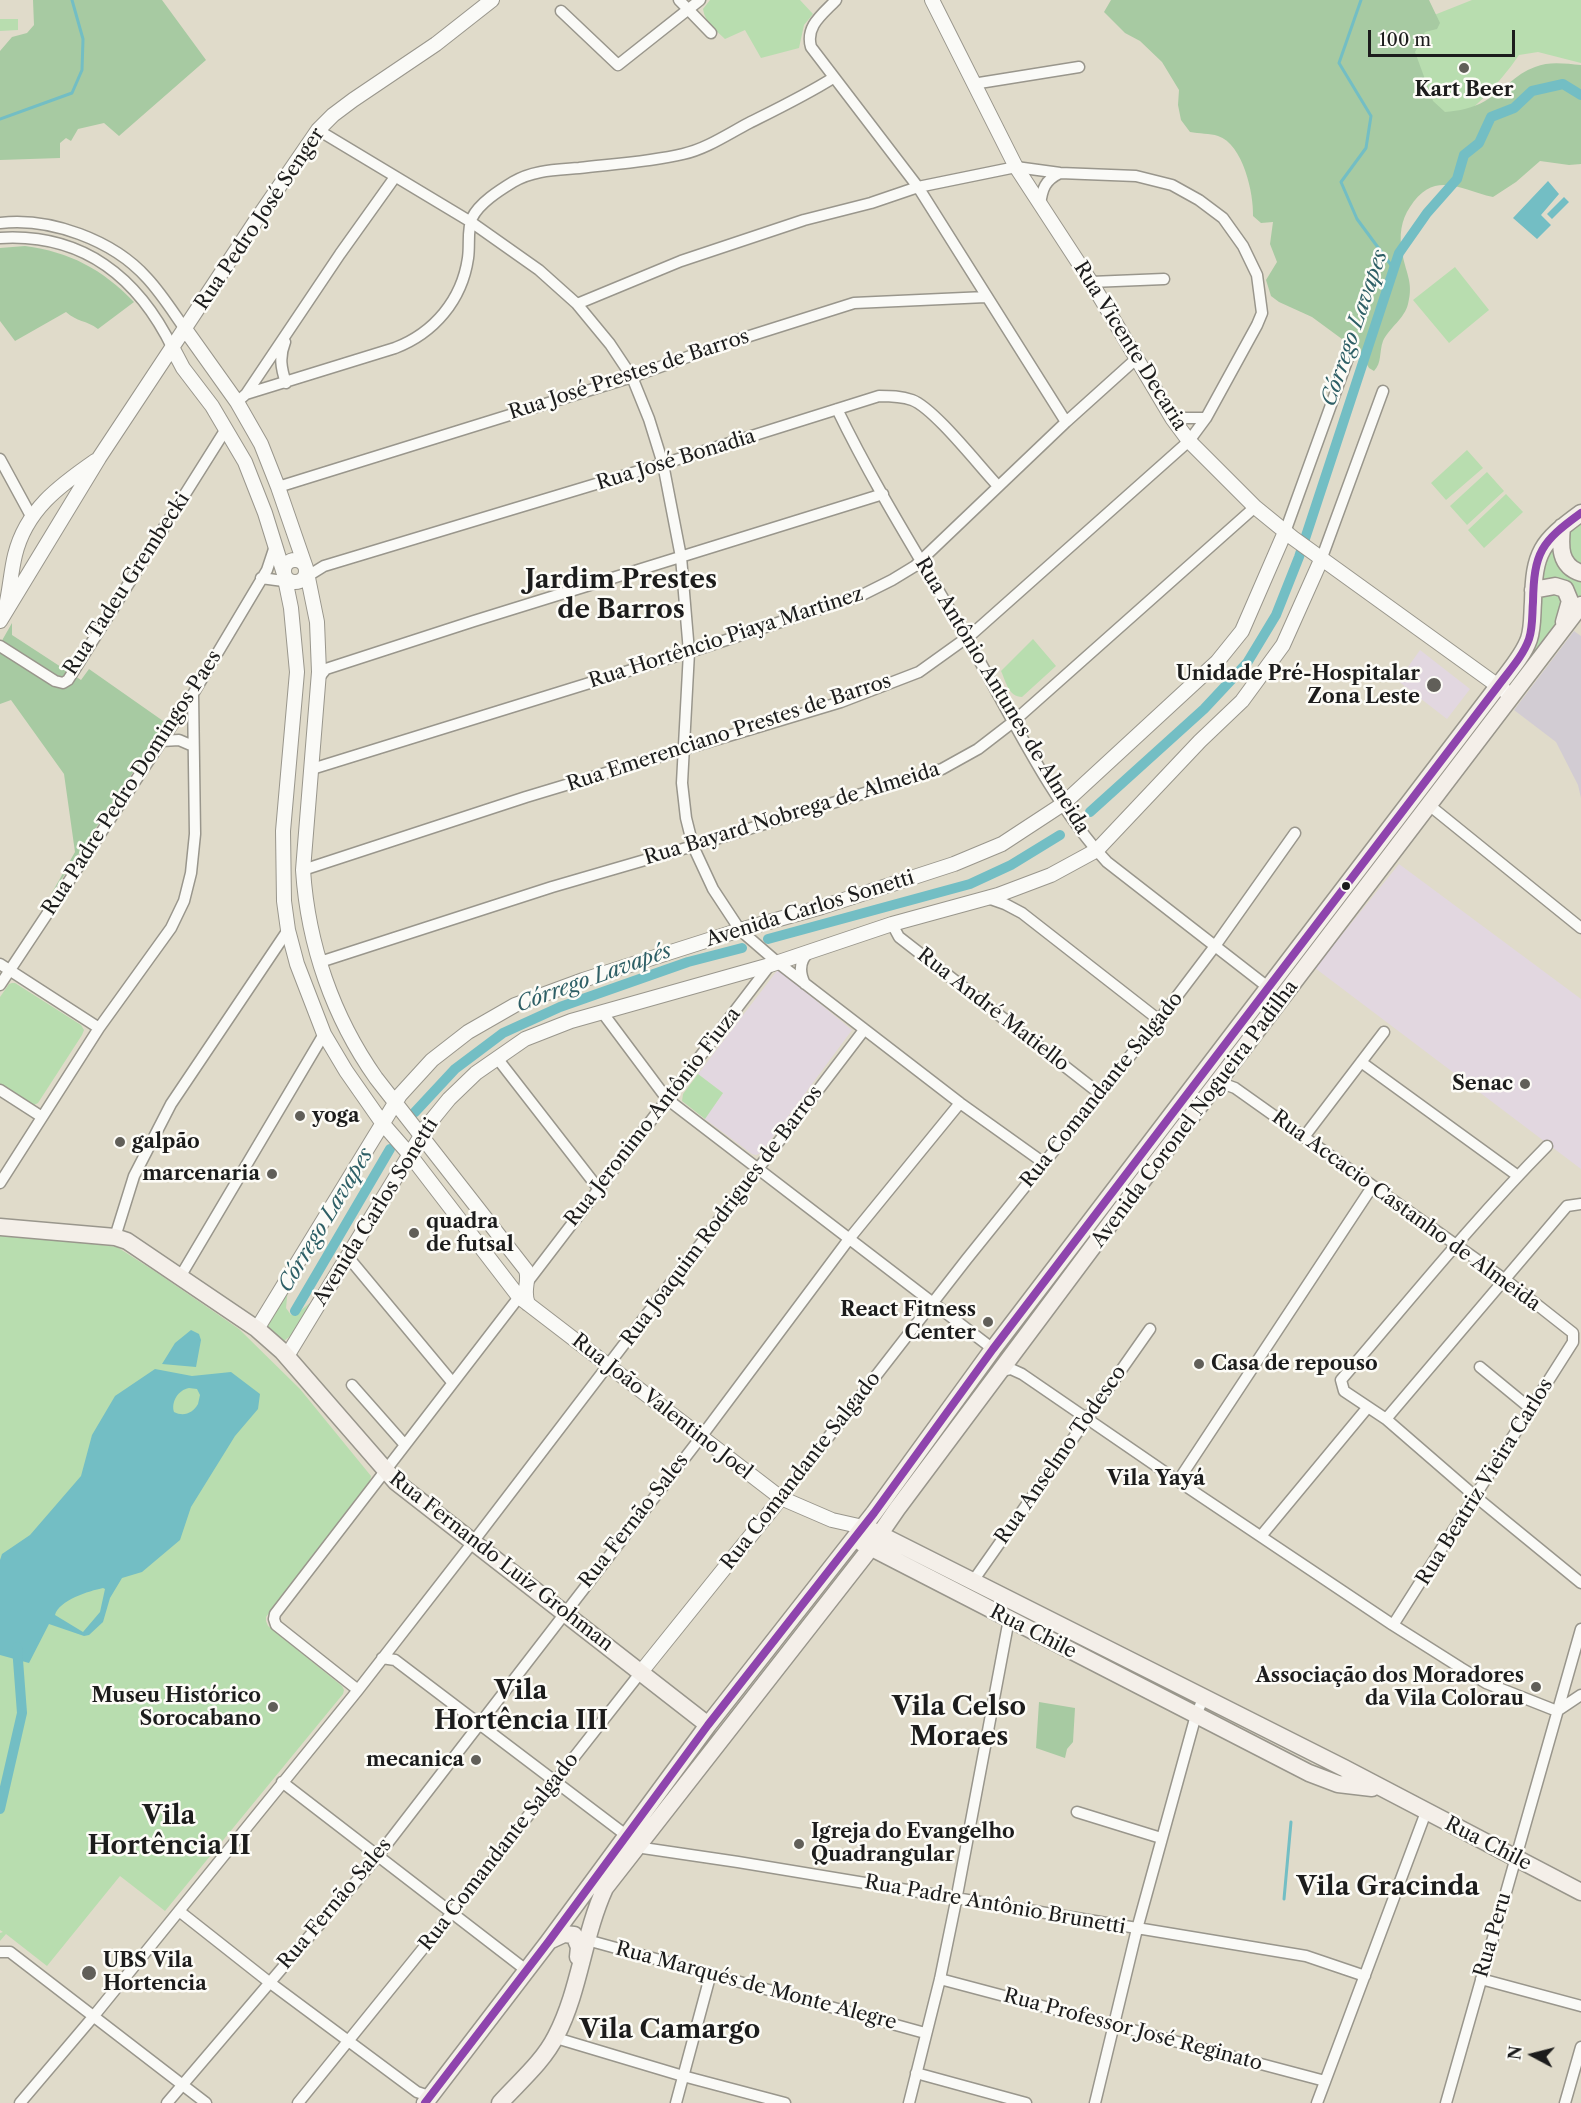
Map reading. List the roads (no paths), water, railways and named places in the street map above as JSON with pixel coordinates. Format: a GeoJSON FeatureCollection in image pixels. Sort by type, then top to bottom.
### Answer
{"type":"FeatureCollection","features":[{"type":"Feature","properties":{"kind":"main road","name":"Avenida Coronel Nogueira Padilha"},"geometry":{"type":"LineString","coordinates":[[581,1937],[593,1918],[604,1888],[631,1841],[708,1725],[859,1532],[993,1349],[1219,1076],[1269,988],[1522,654],[1532,621],[1535,569],[1540,550],[1562,526],[1581,513]]}},
{"type":"Feature","properties":{"kind":"main road"},"geometry":{"type":"LineString","coordinates":[[1562,526],[1560,542],[1563,560],[1568,567],[1581,573]]}},
{"type":"Feature","properties":{"kind":"main road"},"geometry":{"type":"LineString","coordinates":[[1533,590],[1555,586],[1568,592],[1569,606],[1561,631]]}},
{"type":"Feature","properties":{"kind":"main road","name":"Avenida Coronel Nogueira Padilha"},"geometry":{"type":"LineString","coordinates":[[429,2098],[549,1941],[875,1541],[1219,1076],[1581,605]]}},
{"type":"Feature","properties":{"kind":"main road","name":"Rua Fernando Luiz Grohman"},"geometry":{"type":"LineString","coordinates":[[0,1227],[115,1237],[127,1241],[257,1329],[284,1353],[396,1482],[708,1725]]}},
{"type":"Feature","properties":{"kind":"main road"},"geometry":{"type":"LineString","coordinates":[[897,1509],[895,1526],[898,1538],[916,1553]]}},
{"type":"Feature","properties":{"kind":"main road"},"geometry":{"type":"LineString","coordinates":[[859,1532],[875,1541]]}},
{"type":"Feature","properties":{"kind":"main road","name":"Rua Chile"},"geometry":{"type":"LineString","coordinates":[[875,1541],[916,1553],[973,1581],[1203,1699],[1344,1768],[1581,1892]]}},
{"type":"Feature","properties":{"kind":"main road","name":"Rua Chile"},"geometry":{"type":"LineString","coordinates":[[875,1541],[1009,1619],[1310,1773],[1338,1784],[1367,1786],[1395,1796]]}},
{"type":"Feature","properties":{"kind":"main road"},"geometry":{"type":"LineString","coordinates":[[1338,1784],[1346,1781],[1344,1768]]}},
{"type":"Feature","properties":{"kind":"main road"},"geometry":{"type":"LineString","coordinates":[[500,2103],[556,2038],[568,2008],[573,1991],[581,1937],[564,1934],[549,1941]]}},
{"type":"Feature","properties":{"kind":"street","name":"Rua Pedro José Senger"},"geometry":{"type":"LineString","coordinates":[[0,621],[31,564],[99,458],[318,130],[333,115],[436,44],[492,0]]}},
{"type":"Feature","properties":{"kind":"street"},"geometry":{"type":"LineString","coordinates":[[679,0],[711,33]]}},
{"type":"Feature","properties":{"kind":"street"},"geometry":{"type":"LineString","coordinates":[[561,11],[618,65],[700,0]]}},
{"type":"Feature","properties":{"kind":"street"},"geometry":{"type":"LineString","coordinates":[[836,0],[812,26],[809,40],[811,47],[918,187],[1066,422]]}},
{"type":"Feature","properties":{"kind":"street","name":"Rua Vicente Decaria"},"geometry":{"type":"LineString","coordinates":[[932,0],[1016,167],[1091,282],[1172,418],[1189,441],[1260,511],[1289,535],[1498,686]]}},
{"type":"Feature","properties":{"kind":"street"},"geometry":{"type":"LineString","coordinates":[[973,84],[1079,67]]}},
{"type":"Feature","properties":{"kind":"street"},"geometry":{"type":"LineString","coordinates":[[242,398],[395,348],[426,333],[454,300],[465,278],[472,216],[500,191],[526,176],[536,172],[685,154],[710,144],[833,78]]}},
{"type":"Feature","properties":{"kind":"street"},"geometry":{"type":"LineString","coordinates":[[318,130],[471,222],[539,270],[577,304],[610,344],[632,377],[649,419],[663,464],[681,557],[689,652],[682,783],[686,818],[693,846],[713,889],[740,930],[773,963],[805,984],[960,1103],[1044,1162]]}},
{"type":"Feature","properties":{"kind":"street","name":"Rua Emerenciano Prestes de Barros"},"geometry":{"type":"LineString","coordinates":[[303,870],[526,797],[841,702],[919,672],[967,638],[1189,441],[1206,418],[1257,326],[1262,312],[1257,275],[1243,246],[1223,218],[1199,200],[1172,185],[1136,176],[1060,173],[1016,167],[918,187],[871,203],[804,220],[681,261],[577,304]]}},
{"type":"Feature","properties":{"kind":"street"},"geometry":{"type":"LineString","coordinates":[[1040,205],[1044,185],[1049,178],[1060,173]]}},
{"type":"Feature","properties":{"kind":"street"},"geometry":{"type":"LineString","coordinates":[[242,398],[395,177]]}},
{"type":"Feature","properties":{"kind":"street"},"geometry":{"type":"LineString","coordinates":[[0,223],[16,221],[53,227],[111,249],[147,278],[185,330]]}},
{"type":"Feature","properties":{"kind":"street"},"geometry":{"type":"LineString","coordinates":[[0,238],[52,240],[112,268],[135,291],[173,349]]}},
{"type":"Feature","properties":{"kind":"street"},"geometry":{"type":"LineString","coordinates":[[1091,282],[1164,279]]}},
{"type":"Feature","properties":{"kind":"street","name":"Rua José Prestes de Barros"},"geometry":{"type":"LineString","coordinates":[[278,487],[632,377],[718,346],[854,303],[986,297]]}},
{"type":"Feature","properties":{"kind":"street"},"geometry":{"type":"LineString","coordinates":[[286,383],[280,358],[293,326]]}},
{"type":"Feature","properties":{"kind":"street","name":"Rua João Valentino Joel"},"geometry":{"type":"LineString","coordinates":[[185,330],[200,351],[242,398],[278,487],[295,571],[317,622],[318,672],[303,870],[309,922],[320,962],[346,1031],[359,1054],[422,1136],[531,1269]]}},
{"type":"Feature","properties":{"kind":"street","name":"Rua João Valentino Joel"},"geometry":{"type":"LineString","coordinates":[[173,349],[183,368],[212,406],[245,462],[275,544],[295,571],[291,608],[297,675],[283,831],[284,901],[288,930],[297,964],[324,1034],[346,1071],[383,1124],[520,1293],[700,1437],[781,1498],[859,1532]]}},
{"type":"Feature","properties":{"kind":"street"},"geometry":{"type":"LineString","coordinates":[[158,371],[164,368],[183,368],[181,361],[183,354],[190,350],[200,351]]}},
{"type":"Feature","properties":{"kind":"street","name":"Rua Hortêncio Piaya Martinez"},"geometry":{"type":"LineString","coordinates":[[312,769],[862,596],[892,580],[920,561],[1136,358]]}},
{"type":"Feature","properties":{"kind":"street","name":"Avenida Carlos Sonetti"},"geometry":{"type":"LineString","coordinates":[[257,1329],[395,1102],[432,1060],[468,1032],[515,1005],[583,980],[954,864],[1002,844],[1065,807],[1217,663],[1242,631],[1289,535],[1348,358]]}},
{"type":"Feature","properties":{"kind":"street","name":"Avenida Carlos Sonetti"},"geometry":{"type":"LineString","coordinates":[[284,1353],[348,1257],[427,1126],[449,1099],[476,1073],[525,1039],[571,1021],[773,963],[892,924],[1020,888],[1051,875],[1097,850],[1200,741],[1242,701],[1283,645],[1310,587],[1318,557],[1383,391]]}},
{"type":"Feature","properties":{"kind":"street","name":"Rua José Bonadia"},"geometry":{"type":"LineString","coordinates":[[295,571],[324,566],[879,396],[896,396],[913,400],[931,412],[998,486]]}},
{"type":"Feature","properties":{"kind":"street","name":"Rua Antônio Antunes de Almeida"},"geometry":{"type":"LineString","coordinates":[[837,410],[920,561],[967,638],[1013,722],[1085,836],[1107,862],[1269,988]]}},
{"type":"Feature","properties":{"kind":"street"},"geometry":{"type":"LineString","coordinates":[[1172,418],[1206,418]]}},
{"type":"Feature","properties":{"kind":"street","name":"Rua Tadeu Grembecki"},"geometry":{"type":"LineString","coordinates":[[0,645],[55,681],[68,680],[226,429]]}},
{"type":"Feature","properties":{"kind":"street"},"geometry":{"type":"LineString","coordinates":[[210,453],[225,448],[237,449]]}},
{"type":"Feature","properties":{"kind":"street","name":"Rua Pedro José Senger"},"geometry":{"type":"LineString","coordinates":[[0,621],[8,596],[6,569],[31,516],[60,486],[99,458]]}},
{"type":"Feature","properties":{"kind":"street"},"geometry":{"type":"LineString","coordinates":[[0,459],[31,516]]}},
{"type":"Feature","properties":{"kind":"street","name":"Avenida Carlos Sonetti"},"geometry":{"type":"LineString","coordinates":[[1260,511],[1278,518],[1284,515],[1308,474]]}},
{"type":"Feature","properties":{"kind":"street"},"geometry":{"type":"LineString","coordinates":[[60,486],[72,492],[72,503]]}},
{"type":"Feature","properties":{"kind":"street"},"geometry":{"type":"LineString","coordinates":[[318,672],[305,664],[297,675],[300,683],[310,686],[318,672],[883,494]]}},
{"type":"Feature","properties":{"kind":"street","name":"Rua Bayard Nobrega de Almeida"},"geometry":{"type":"LineString","coordinates":[[320,962],[552,887],[942,769],[978,748],[1013,722],[1260,511]]}},
{"type":"Feature","properties":{"kind":"street","name":"Rua Padre Pedro Domingos Paes"},"geometry":{"type":"LineString","coordinates":[[0,985],[5,968],[193,694],[270,565],[275,544]]}},
{"type":"Feature","properties":{"kind":"street"},"geometry":{"type":"LineString","coordinates":[[15,553],[19,560],[31,564]]}},
{"type":"Feature","properties":{"kind":"street"},"geometry":{"type":"LineString","coordinates":[[6,569],[31,564]]}},
{"type":"Feature","properties":{"kind":"street","name":"Rua Padre Pedro Domingos Paes"},"geometry":{"type":"LineString","coordinates":[[261,578],[295,571]]}},
{"type":"Feature","properties":{"kind":"street"},"geometry":{"type":"LineString","coordinates":[[1310,587],[1322,575],[1341,574]]}},
{"type":"Feature","properties":{"kind":"street"},"geometry":{"type":"LineString","coordinates":[[1498,686],[1512,696]]}},
{"type":"Feature","properties":{"kind":"street"},"geometry":{"type":"LineString","coordinates":[[0,1183],[99,1028],[171,928],[184,901],[191,873],[195,834],[193,694]]}},
{"type":"Feature","properties":{"kind":"street"},"geometry":{"type":"LineString","coordinates":[[162,741],[179,740],[193,746]]}},
{"type":"Feature","properties":{"kind":"street"},"geometry":{"type":"LineString","coordinates":[[1429,805],[1581,928]]}},
{"type":"Feature","properties":{"kind":"street","name":"Rua Comandante Salgado"},"geometry":{"type":"LineString","coordinates":[[298,2103],[451,1914],[1044,1162],[1159,1020],[1215,946],[1294,833]]}},
{"type":"Feature","properties":{"kind":"street"},"geometry":{"type":"LineString","coordinates":[[1020,888],[1016,899],[1017,908],[1022,914]]}},
{"type":"Feature","properties":{"kind":"street"},"geometry":{"type":"LineString","coordinates":[[988,898],[1005,904],[1022,914],[1159,1020]]}},
{"type":"Feature","properties":{"kind":"street","name":"Rua André Matiello"},"geometry":{"type":"LineString","coordinates":[[892,924],[899,937],[1099,1093]]}},
{"type":"Feature","properties":{"kind":"street"},"geometry":{"type":"LineString","coordinates":[[115,1237],[134,1176],[171,1104],[288,930]]}},
{"type":"Feature","properties":{"kind":"street"},"geometry":{"type":"LineString","coordinates":[[805,984],[800,967],[802,959],[810,951]]}},
{"type":"Feature","properties":{"kind":"street","name":"Rua Jeronimo Antônio Fiuza"},"geometry":{"type":"LineString","coordinates":[[358,1690],[276,1625],[275,1614],[520,1293],[514,1275],[531,1269],[598,1188],[773,963]]}},
{"type":"Feature","properties":{"kind":"street"},"geometry":{"type":"LineString","coordinates":[[5,968],[99,1028]]}},
{"type":"Feature","properties":{"kind":"street"},"geometry":{"type":"LineString","coordinates":[[602,1012],[668,1099],[993,1349]]}},
{"type":"Feature","properties":{"kind":"street","name":"Rua Joaquim Rodrigues de Barros"},"geometry":{"type":"LineString","coordinates":[[20,2103],[93,2017],[358,1690],[864,1030]]}},
{"type":"Feature","properties":{"kind":"street"},"geometry":{"type":"LineString","coordinates":[[1304,1137],[1384,1032]]}},
{"type":"Feature","properties":{"kind":"street"},"geometry":{"type":"LineString","coordinates":[[180,1277],[324,1034]]}},
{"type":"Feature","properties":{"kind":"street"},"geometry":{"type":"LineString","coordinates":[[496,1058],[598,1188]]}},
{"type":"Feature","properties":{"kind":"street"},"geometry":{"type":"LineString","coordinates":[[1361,1062],[1518,1176]]}},
{"type":"Feature","properties":{"kind":"street","name":"Rua Accacio Castanho de Almeida"},"geometry":{"type":"LineString","coordinates":[[1219,1076],[1504,1279],[1573,1333],[1574,1337]]}},
{"type":"Feature","properties":{"kind":"street"},"geometry":{"type":"LineString","coordinates":[[0,1090],[42,1117]]}},
{"type":"Feature","properties":{"kind":"street","name":"Rua Fernão Sales"},"geometry":{"type":"LineString","coordinates":[[167,2103],[377,1857],[849,1239],[960,1103]]}},
{"type":"Feature","properties":{"kind":"street"},"geometry":{"type":"LineString","coordinates":[[1547,1146],[1456,1246],[1341,1380],[1344,1391],[1386,1419],[1581,1583]]}},
{"type":"Feature","properties":{"kind":"street"},"geometry":{"type":"LineString","coordinates":[[1178,1481],[1372,1187]]}},
{"type":"Feature","properties":{"kind":"street"},"geometry":{"type":"LineString","coordinates":[[1386,1419],[1568,1206],[1581,1204]]}},
{"type":"Feature","properties":{"kind":"street"},"geometry":{"type":"LineString","coordinates":[[348,1257],[452,1382]]}},
{"type":"Feature","properties":{"kind":"street","name":"Rua Anselmo Todesco"},"geometry":{"type":"LineString","coordinates":[[973,1581],[1150,1329]]}},
{"type":"Feature","properties":{"kind":"street","name":"Rua Beatriz Vieira Carlos"},"geometry":{"type":"LineString","coordinates":[[1393,1626],[1531,1410],[1574,1337]]}},
{"type":"Feature","properties":{"kind":"street"},"geometry":{"type":"LineString","coordinates":[[1015,1351],[1014,1363],[1022,1374]]}},
{"type":"Feature","properties":{"kind":"street"},"geometry":{"type":"LineString","coordinates":[[1480,1367],[1531,1410]]}},
{"type":"Feature","properties":{"kind":"street"},"geometry":{"type":"LineString","coordinates":[[1000,1371],[1011,1369],[1022,1374],[1393,1626],[1486,1683],[1557,1712],[1581,1695]]}},
{"type":"Feature","properties":{"kind":"street"},"geometry":{"type":"LineString","coordinates":[[352,1385],[405,1445]]}},
{"type":"Feature","properties":{"kind":"street"},"geometry":{"type":"LineString","coordinates":[[1261,1536],[1368,1407]]}},
{"type":"Feature","properties":{"kind":"street"},"geometry":{"type":"LineString","coordinates":[[909,2103],[940,1979],[957,1898],[1009,1619]]}},
{"type":"Feature","properties":{"kind":"street","name":"Rua Peru"},"geometry":{"type":"LineString","coordinates":[[1446,2103],[1581,1629]]}},
{"type":"Feature","properties":{"kind":"street"},"geometry":{"type":"LineString","coordinates":[[382,1658],[395,1660],[631,1841]]}},
{"type":"Feature","properties":{"kind":"street"},"geometry":{"type":"LineString","coordinates":[[1095,2103],[1161,1838],[1203,1699]]}},
{"type":"Feature","properties":{"kind":"street"},"geometry":{"type":"LineString","coordinates":[[282,1782],[526,1970]]}},
{"type":"Feature","properties":{"kind":"street"},"geometry":{"type":"LineString","coordinates":[[1077,1812],[1161,1838]]}},
{"type":"Feature","properties":{"kind":"street"},"geometry":{"type":"LineString","coordinates":[[1317,2103],[1426,1812]]}},
{"type":"Feature","properties":{"kind":"street","name":"Rua Padre Antônio Brunetti"},"geometry":{"type":"LineString","coordinates":[[631,1841],[643,1848],[1306,1956],[1365,1976]]}},
{"type":"Feature","properties":{"kind":"street"},"geometry":{"type":"LineString","coordinates":[[179,1911],[269,1982],[417,2092],[429,2098]]}},
{"type":"Feature","properties":{"kind":"street","name":"Rua Marqués de Monte Alegre"},"geometry":{"type":"LineString","coordinates":[[581,1937],[925,2033]]}},
{"type":"Feature","properties":{"kind":"street"},"geometry":{"type":"LineString","coordinates":[[2,1952],[10,1952],[206,2103]]}},
{"type":"Feature","properties":{"kind":"street"},"geometry":{"type":"LineString","coordinates":[[676,2103],[711,1973]]}},
{"type":"Feature","properties":{"kind":"street","name":"Rua Professor José Reginato"},"geometry":{"type":"LineString","coordinates":[[940,1979],[1325,2080]]}},
{"type":"Feature","properties":{"kind":"street"},"geometry":{"type":"LineString","coordinates":[[1481,1979],[1581,2006]]}},
{"type":"Feature","properties":{"kind":"street"},"geometry":{"type":"LineString","coordinates":[[556,2038],[683,2076],[785,2103]]}},
{"type":"Feature","properties":{"kind":"street"},"geometry":{"type":"LineString","coordinates":[[1566,2103],[1581,2047]]}},
{"type":"Feature","properties":{"kind":"street"},"geometry":{"type":"LineString","coordinates":[[916,2073],[1026,2103]]}},
{"type":"Feature","properties":{"kind":"water"},"geometry":{"type":"Polygon","coordinates":[[[1548,181],[1559,194],[1541,215],[1551,225],[1537,239],[1513,218],[1548,181]]]}},
{"type":"Feature","properties":{"kind":"water"},"geometry":{"type":"Polygon","coordinates":[[[1564,197],[1569,202],[1552,219],[1547,214],[1564,197]]]}},
{"type":"Feature","properties":{"kind":"water"},"geometry":{"type":"Polygon","coordinates":[[[191,1330],[199,1334],[201,1340],[196,1367],[162,1364],[175,1343],[191,1330]]]}},
{"type":"Feature","properties":{"kind":"water"},"geometry":{"type":"Polygon","coordinates":[[[155,1369],[192,1376],[231,1372],[260,1394],[258,1409],[235,1436],[191,1507],[180,1540],[142,1572],[122,1578],[110,1598],[103,1622],[89,1635],[84,1636],[49,1624],[29,1663],[0,1655],[0,1560],[2,1554],[30,1535],[81,1476],[92,1435],[115,1396],[155,1369]],[[189,1388],[176,1397],[174,1412],[188,1413],[198,1404],[200,1395],[197,1389],[189,1388]],[[105,1589],[68,1601],[55,1615],[83,1632],[100,1612],[105,1589]]]}},
{"type":"Feature","properties":{"kind":"waterway"},"geometry":{"type":"LineString","coordinates":[[0,119],[72,93],[82,70],[83,39],[72,0]]}},
{"type":"Feature","properties":{"kind":"waterway"},"geometry":{"type":"LineString","coordinates":[[1361,0],[1339,63],[1371,116],[1366,148],[1341,182],[1357,219],[1394,269]]}},
{"type":"Feature","properties":{"kind":"waterway","name":"Córrego Lavapes"},"geometry":{"type":"LineString","coordinates":[[1090,812],[1204,709],[1247,663],[1276,615],[1299,557],[1399,253],[1427,213],[1457,179],[1464,155],[1479,143],[1491,117],[1514,108],[1532,91],[1563,84],[1581,95]]}},
{"type":"Feature","properties":{"kind":"waterway","name":"Córrego Lavapés"},"geometry":{"type":"LineString","coordinates":[[768,939],[970,884],[1011,865],[1060,835]]}},
{"type":"Feature","properties":{"kind":"waterway","name":"Córrego Lavapés"},"geometry":{"type":"LineString","coordinates":[[415,1112],[455,1069],[503,1033],[560,1007],[688,962],[742,948]]}},
{"type":"Feature","properties":{"kind":"waterway","name":"Córrego Lavapes"},"geometry":{"type":"LineString","coordinates":[[295,1311],[390,1149]]}},
{"type":"Feature","properties":{"kind":"waterway","name":"Córrego Lavapés"},"geometry":{"type":"LineString","coordinates":[[0,1809],[22,1713],[17,1647]]}},
{"type":"Feature","properties":{"kind":"waterway"},"geometry":{"type":"LineString","coordinates":[[1284,1899],[1291,1822]]}},
{"type":"Feature","properties":{"kind":"place","name":"Kart Beer"},"geometry":{"type":"Point","coordinates":[1464,68]}},
{"type":"Feature","properties":{"kind":"place","name":"Unidade Pré-Hospitalar Zona Leste"},"geometry":{"type":"Point","coordinates":[1434,685]}},
{"type":"Feature","properties":{"kind":"place","name":"Senac"},"geometry":{"type":"Point","coordinates":[1525,1084]}},
{"type":"Feature","properties":{"kind":"place","name":"yoga"},"geometry":{"type":"Point","coordinates":[300,1116]}},
{"type":"Feature","properties":{"kind":"place","name":"galpão"},"geometry":{"type":"Point","coordinates":[120,1142]}},
{"type":"Feature","properties":{"kind":"place","name":"marcenaria"},"geometry":{"type":"Point","coordinates":[272,1174]}},
{"type":"Feature","properties":{"kind":"place","name":"quadra de futsal"},"geometry":{"type":"Point","coordinates":[414,1233]}},
{"type":"Feature","properties":{"kind":"place","name":"React Fitness Center"},"geometry":{"type":"Point","coordinates":[988,1322]}},
{"type":"Feature","properties":{"kind":"place","name":"Casa de repouso"},"geometry":{"type":"Point","coordinates":[1199,1364]}},
{"type":"Feature","properties":{"kind":"place","name":"Associação dos Moradores da Vila Colorau"},"geometry":{"type":"Point","coordinates":[1536,1687]}},
{"type":"Feature","properties":{"kind":"place","name":"Museu Histórico Sorocabano"},"geometry":{"type":"Point","coordinates":[273,1707]}},
{"type":"Feature","properties":{"kind":"place","name":"mecanica"},"geometry":{"type":"Point","coordinates":[476,1760]}},
{"type":"Feature","properties":{"kind":"place","name":"Igreja do Evangelho Quadrangular"},"geometry":{"type":"Point","coordinates":[799,1844]}},
{"type":"Feature","properties":{"kind":"place","name":"UBS Vila Hortencia"},"geometry":{"type":"Point","coordinates":[89,1973]}},
{"type":"Feature","properties":{"kind":"district","name":"Jardim Prestes de Barros"},"geometry":{"type":"Point","coordinates":[621,595]}},
{"type":"Feature","properties":{"kind":"district","name":"Vila Yayá"},"geometry":{"type":"Point","coordinates":[1156,1479]}},
{"type":"Feature","properties":{"kind":"district","name":"Vila Hortência III"},"geometry":{"type":"Point","coordinates":[521,1706]}},
{"type":"Feature","properties":{"kind":"district","name":"Vila Celso Moraes"},"geometry":{"type":"Point","coordinates":[959,1722]}},
{"type":"Feature","properties":{"kind":"district","name":"Vila Hortência II"},"geometry":{"type":"Point","coordinates":[169,1831]}},
{"type":"Feature","properties":{"kind":"district","name":"Vila Gracinda"},"geometry":{"type":"Point","coordinates":[1388,1887]}},
{"type":"Feature","properties":{"kind":"district","name":"Vila Camargo"},"geometry":{"type":"Point","coordinates":[670,2030]}}]}
